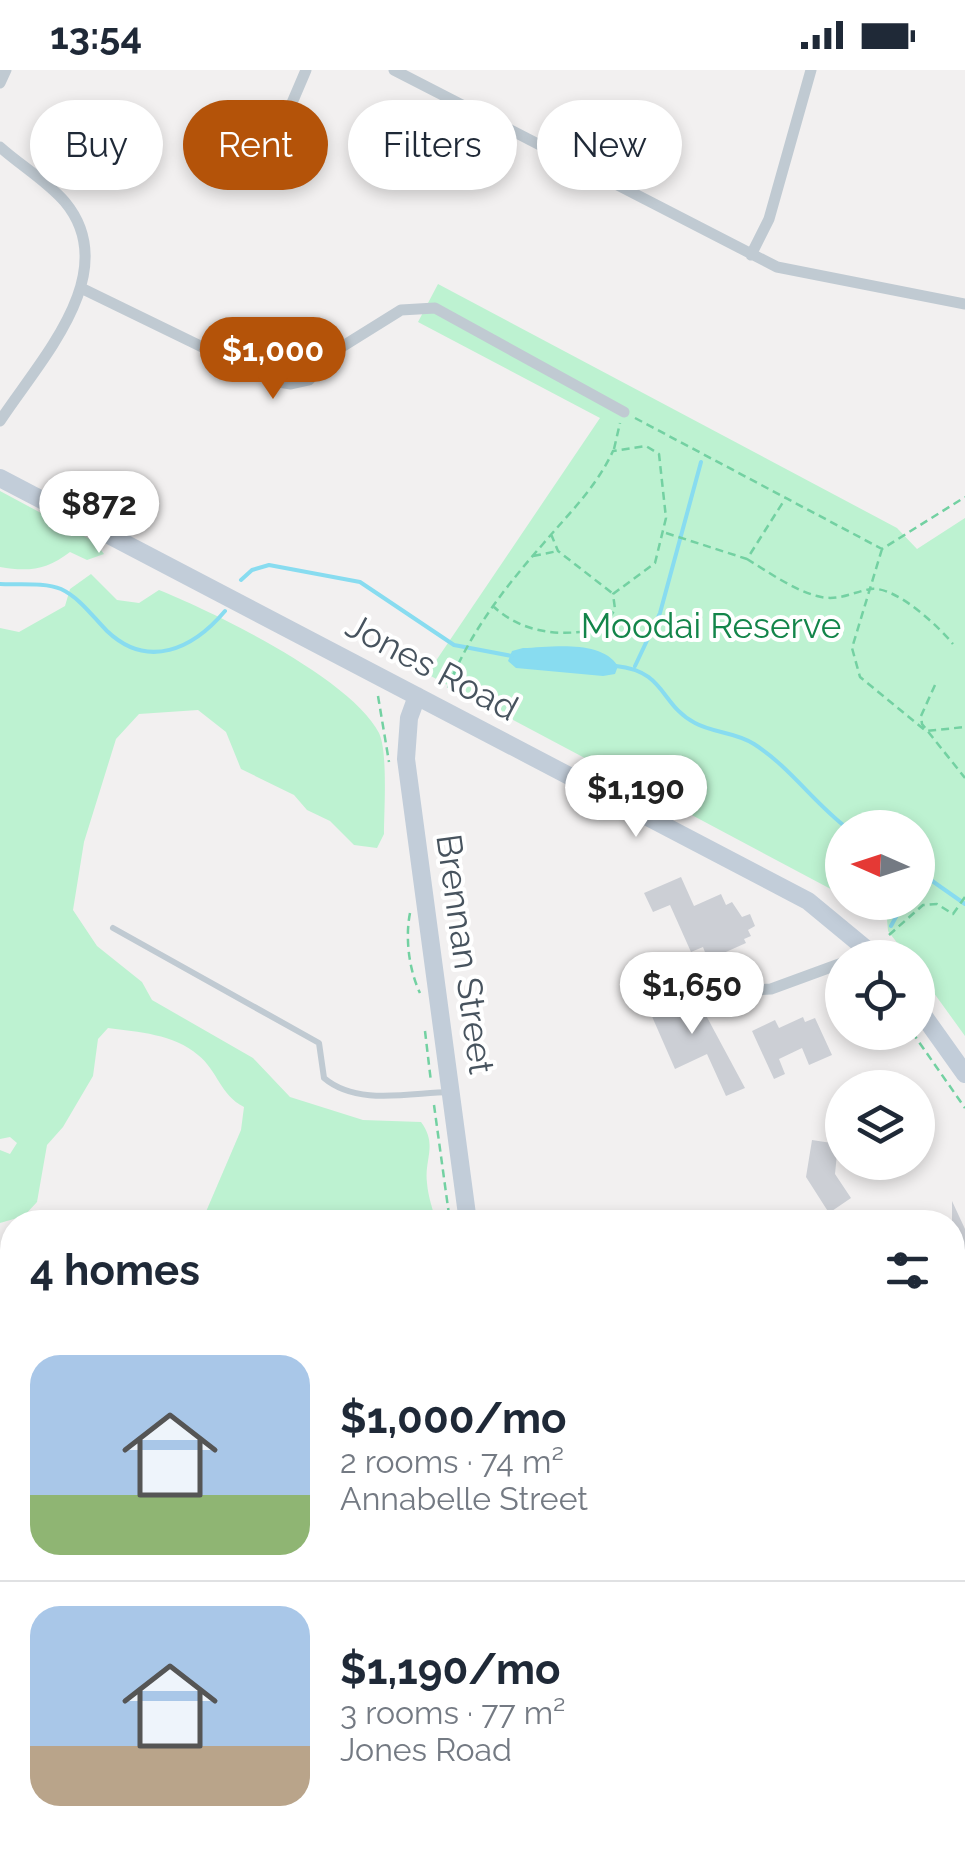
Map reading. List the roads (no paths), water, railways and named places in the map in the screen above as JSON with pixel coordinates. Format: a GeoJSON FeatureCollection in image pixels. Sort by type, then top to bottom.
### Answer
{"type":"FeatureCollection","features":[{"type":"Feature","properties":{"kind":"street"},"geometry":{"type":"LineString","coordinates":[[0,83],[6,70]]}},
{"type":"Feature","properties":{"kind":"street"},"geometry":{"type":"LineString","coordinates":[[293,100],[306,70]]}},
{"type":"Feature","properties":{"kind":"street"},"geometry":{"type":"LineString","coordinates":[[394,70],[751,255],[804,274],[965,304]]}},
{"type":"Feature","properties":{"kind":"street"},"geometry":{"type":"LineString","coordinates":[[751,255],[768,219],[811,70]]}},
{"type":"Feature","properties":{"kind":"street"},"geometry":{"type":"LineString","coordinates":[[0,147],[63,200],[79,223],[87,248],[81,288],[0,421]]}},
{"type":"Feature","properties":{"kind":"street"},"geometry":{"type":"LineString","coordinates":[[81,288],[272,381],[290,384],[309,380],[340,348],[401,310],[435,308],[624,412]]}},
{"type":"Feature","properties":{"kind":"street","name":"Jones Road"},"geometry":{"type":"LineString","coordinates":[[0,478],[808,901],[850,940]]}},
{"type":"Feature","properties":{"kind":"street","name":"Brennan Street"},"geometry":{"type":"LineString","coordinates":[[416,696],[406,759],[442,1092],[466,1210]]}},
{"type":"Feature","properties":{"kind":"street"},"geometry":{"type":"LineString","coordinates":[[739,991],[770,989],[825,968]]}},
{"type":"Feature","properties":{"kind":"street"},"geometry":{"type":"LineString","coordinates":[[935,1032],[965,1074]]}},
{"type":"Feature","properties":{"kind":"street"},"geometry":{"type":"LineString","coordinates":[[238,1850],[252,1850]]}},
{"type":"Feature","properties":{"kind":"lane"},"geometry":{"type":"LineString","coordinates":[[113,928],[319,1042],[324,1078],[336,1088],[359,1095],[442,1092]]}},
{"type":"Feature","properties":{"kind":"water"},"geometry":{"type":"Polygon","coordinates":[[[588,648],[610,657],[618,666],[615,674],[603,676],[516,668],[508,661],[512,651],[588,648]]]}},
{"type":"Feature","properties":{"kind":"waterway"},"geometry":{"type":"LineString","coordinates":[[635,666],[660,613],[701,462]]}},
{"type":"Feature","properties":{"kind":"waterway"},"geometry":{"type":"LineString","coordinates":[[241,580],[252,570],[269,565],[360,582],[454,645],[512,656]]}},
{"type":"Feature","properties":{"kind":"waterway"},"geometry":{"type":"LineString","coordinates":[[0,584],[61,589],[123,643],[154,652],[169,650],[199,636],[225,611]]}},
{"type":"Feature","properties":{"kind":"waterway"},"geometry":{"type":"LineString","coordinates":[[616,666],[645,674],[695,723],[754,744],[826,810]]}},
{"type":"Feature","properties":{"kind":"waterway"},"geometry":{"type":"LineString","coordinates":[[935,883],[965,904]]}},
{"type":"Feature","properties":{"kind":"waterway"},"geometry":{"type":"LineString","coordinates":[[891,926],[894,920]]}},
{"type":"Feature","properties":{"kind":"park label","name":"Moodai Reserve"},"geometry":{"type":"Point","coordinates":[711,626]}}]}
